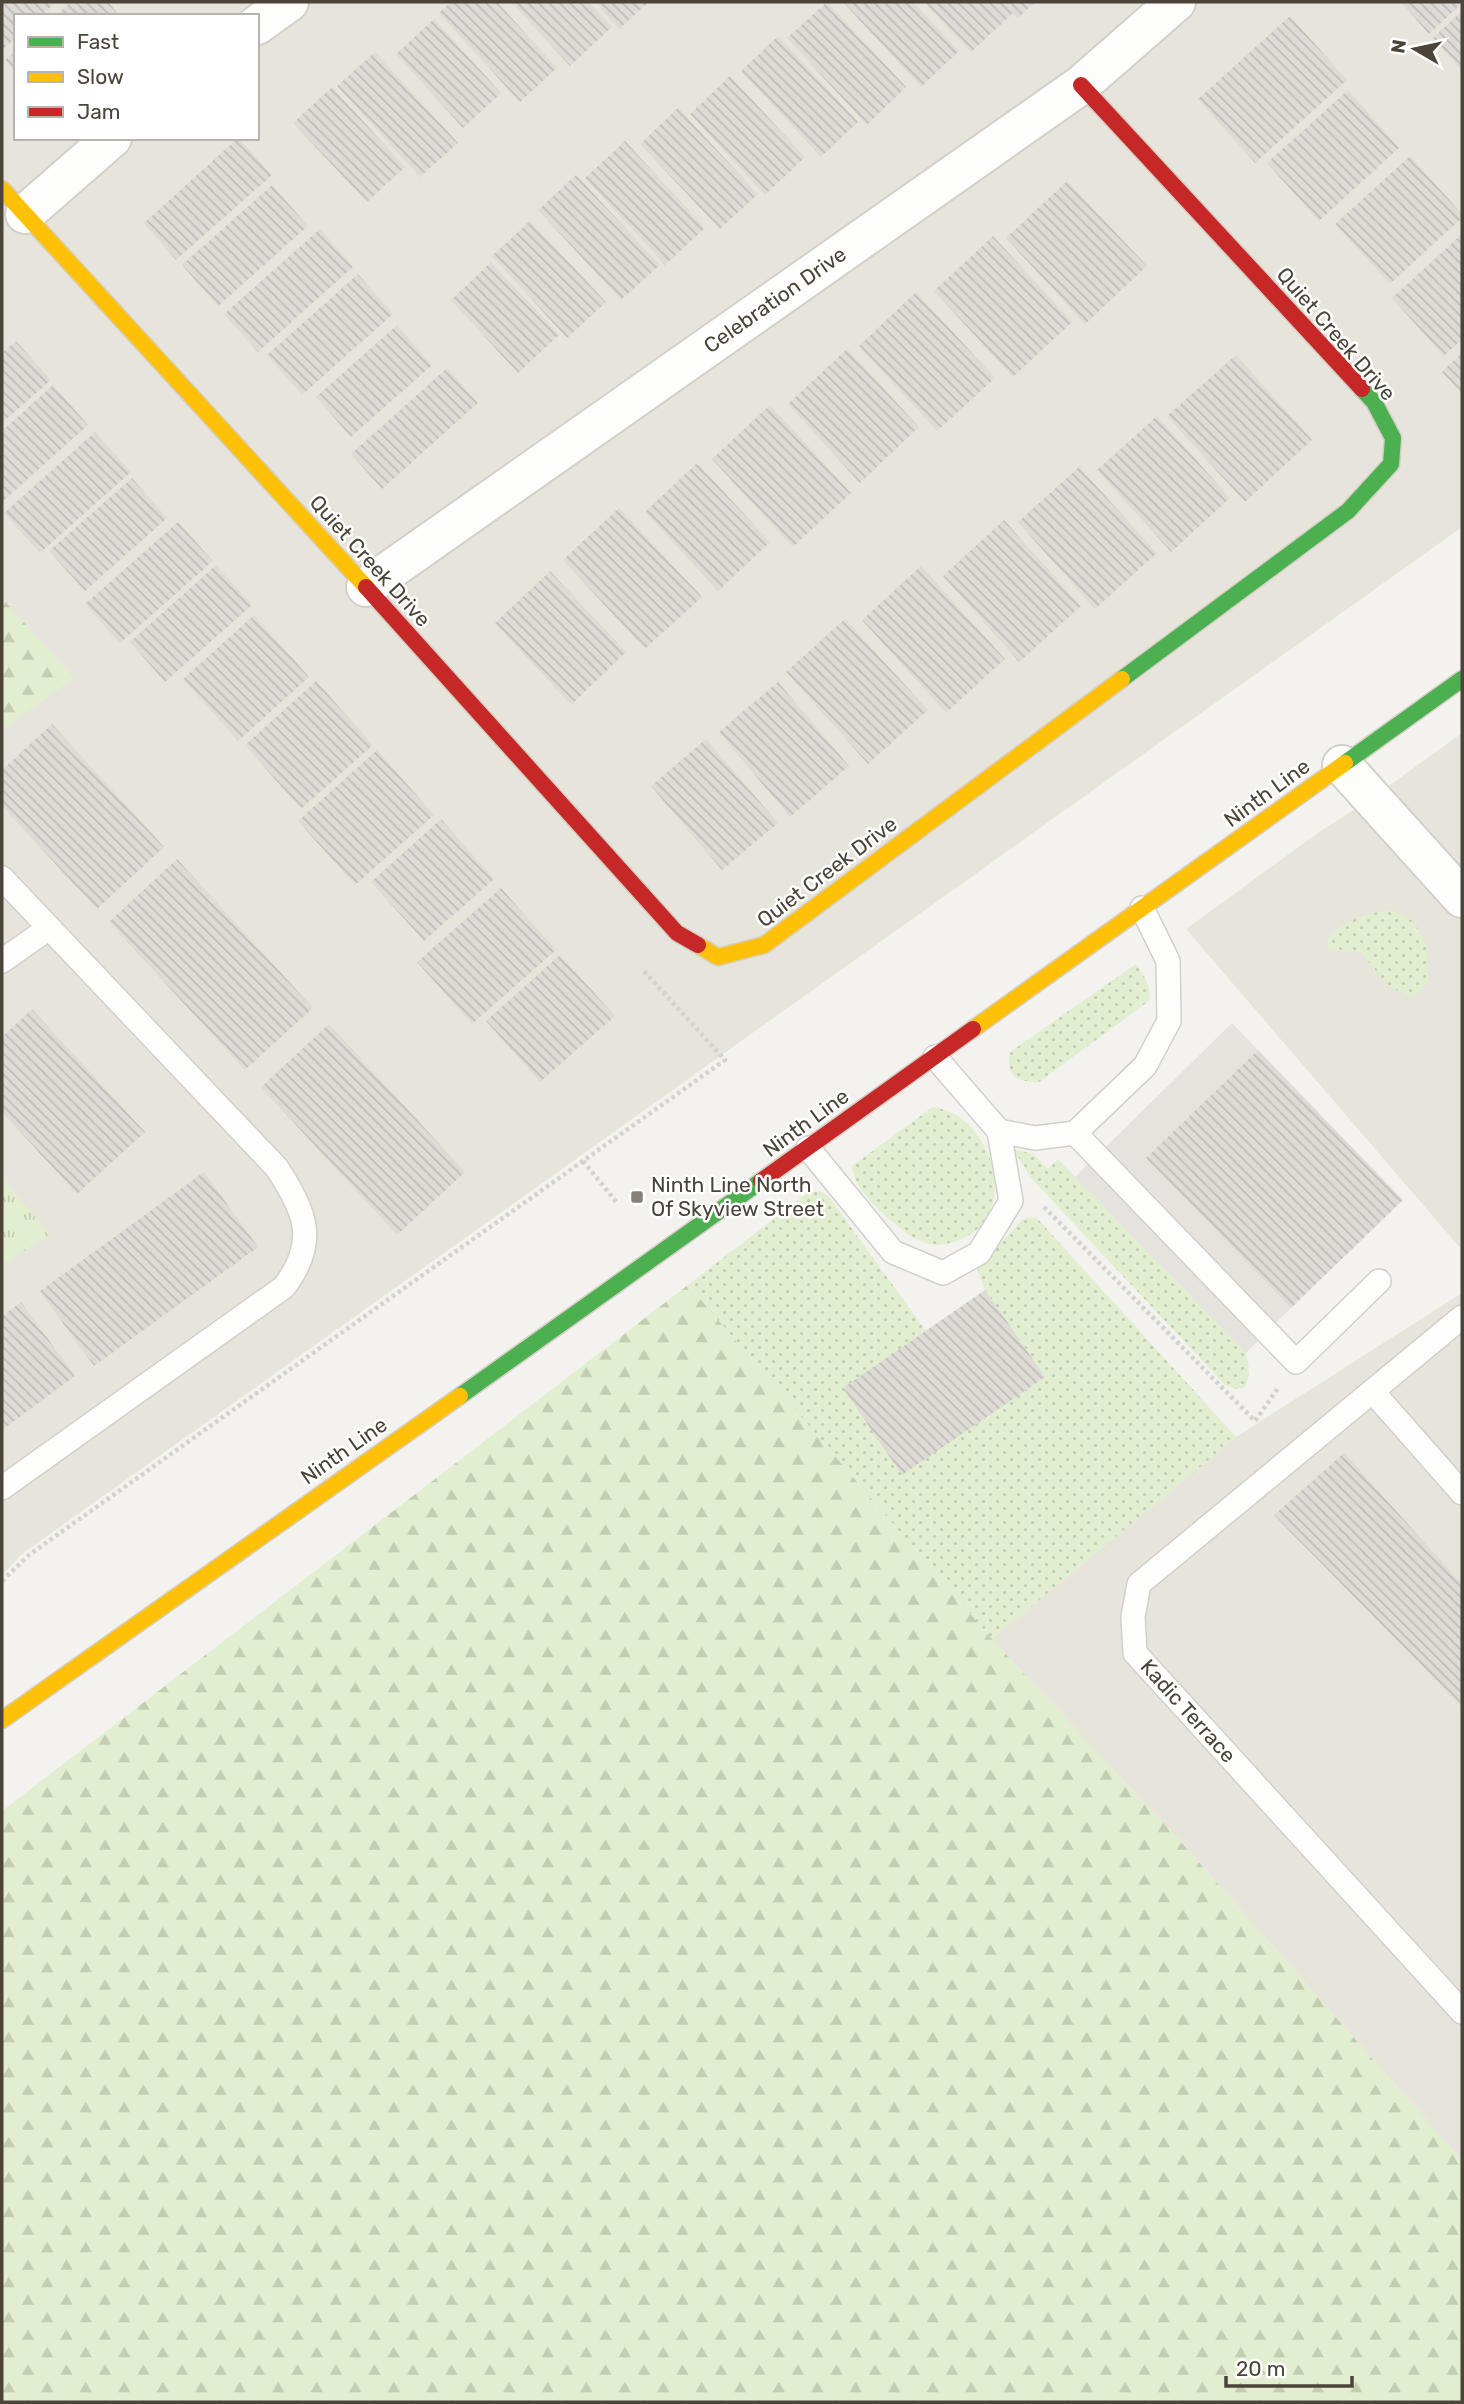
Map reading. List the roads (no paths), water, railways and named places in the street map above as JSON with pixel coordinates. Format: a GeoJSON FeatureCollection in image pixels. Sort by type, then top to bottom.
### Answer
{"type":"FeatureCollection","features":[{"type":"Feature","properties":{"kind":"street"},"geometry":{"type":"LineString","coordinates":[[259,24],[289,2]]}},
{"type":"Feature","properties":{"kind":"street","name":"Celebration Drive"},"geometry":{"type":"LineString","coordinates":[[366,587],[1081,85],[1176,2]]}},
{"type":"Feature","properties":{"kind":"street","name":"Quiet Creek Drive"},"geometry":{"type":"LineString","coordinates":[[14,201],[677,933],[718,957],[764,945],[1348,511],[1391,464],[1393,438],[1374,402],[1081,85]]}},
{"type":"Feature","properties":{"kind":"street"},"geometry":{"type":"LineString","coordinates":[[14,201],[109,140]]}},
{"type":"Feature","properties":{"kind":"street","name":"Ninth Line"},"geometry":{"type":"LineString","coordinates":[[2,1720],[808,1148],[1462,679]]}},
{"type":"Feature","properties":{"kind":"street"},"geometry":{"type":"LineString","coordinates":[[1342,765],[1462,898]]}},
{"type":"Feature","properties":{"kind":"lane"},"geometry":{"type":"LineString","coordinates":[[2,878],[277,1168],[298,1201],[304,1227],[304,1246],[298,1269],[284,1287],[2,1488]]}},
{"type":"Feature","properties":{"kind":"lane"},"geometry":{"type":"LineString","coordinates":[[999,1131],[1035,1138],[1075,1133],[1145,1066],[1169,1021],[1168,961],[1142,908]]}},
{"type":"Feature","properties":{"kind":"lane"},"geometry":{"type":"LineString","coordinates":[[2,961],[49,928]]}},
{"type":"Feature","properties":{"kind":"lane"},"geometry":{"type":"LineString","coordinates":[[808,1148],[894,1252],[943,1273],[979,1253],[1012,1201],[999,1131],[935,1057]]}},
{"type":"Feature","properties":{"kind":"lane"},"geometry":{"type":"LineString","coordinates":[[1075,1133],[1296,1362],[1379,1281]]}},
{"type":"Feature","properties":{"kind":"lane","name":"Kadic Terrace"},"geometry":{"type":"LineString","coordinates":[[1462,1317],[1139,1584],[1133,1617],[1135,1653],[1462,2012]]}},
{"type":"Feature","properties":{"kind":"lane"},"geometry":{"type":"LineString","coordinates":[[1373,1392],[1462,1493]]}},
{"type":"Feature","properties":{"kind":"place","name":"Ninth Line North Of Skyview Street"},"geometry":{"type":"Point","coordinates":[637,1197]}}]}
